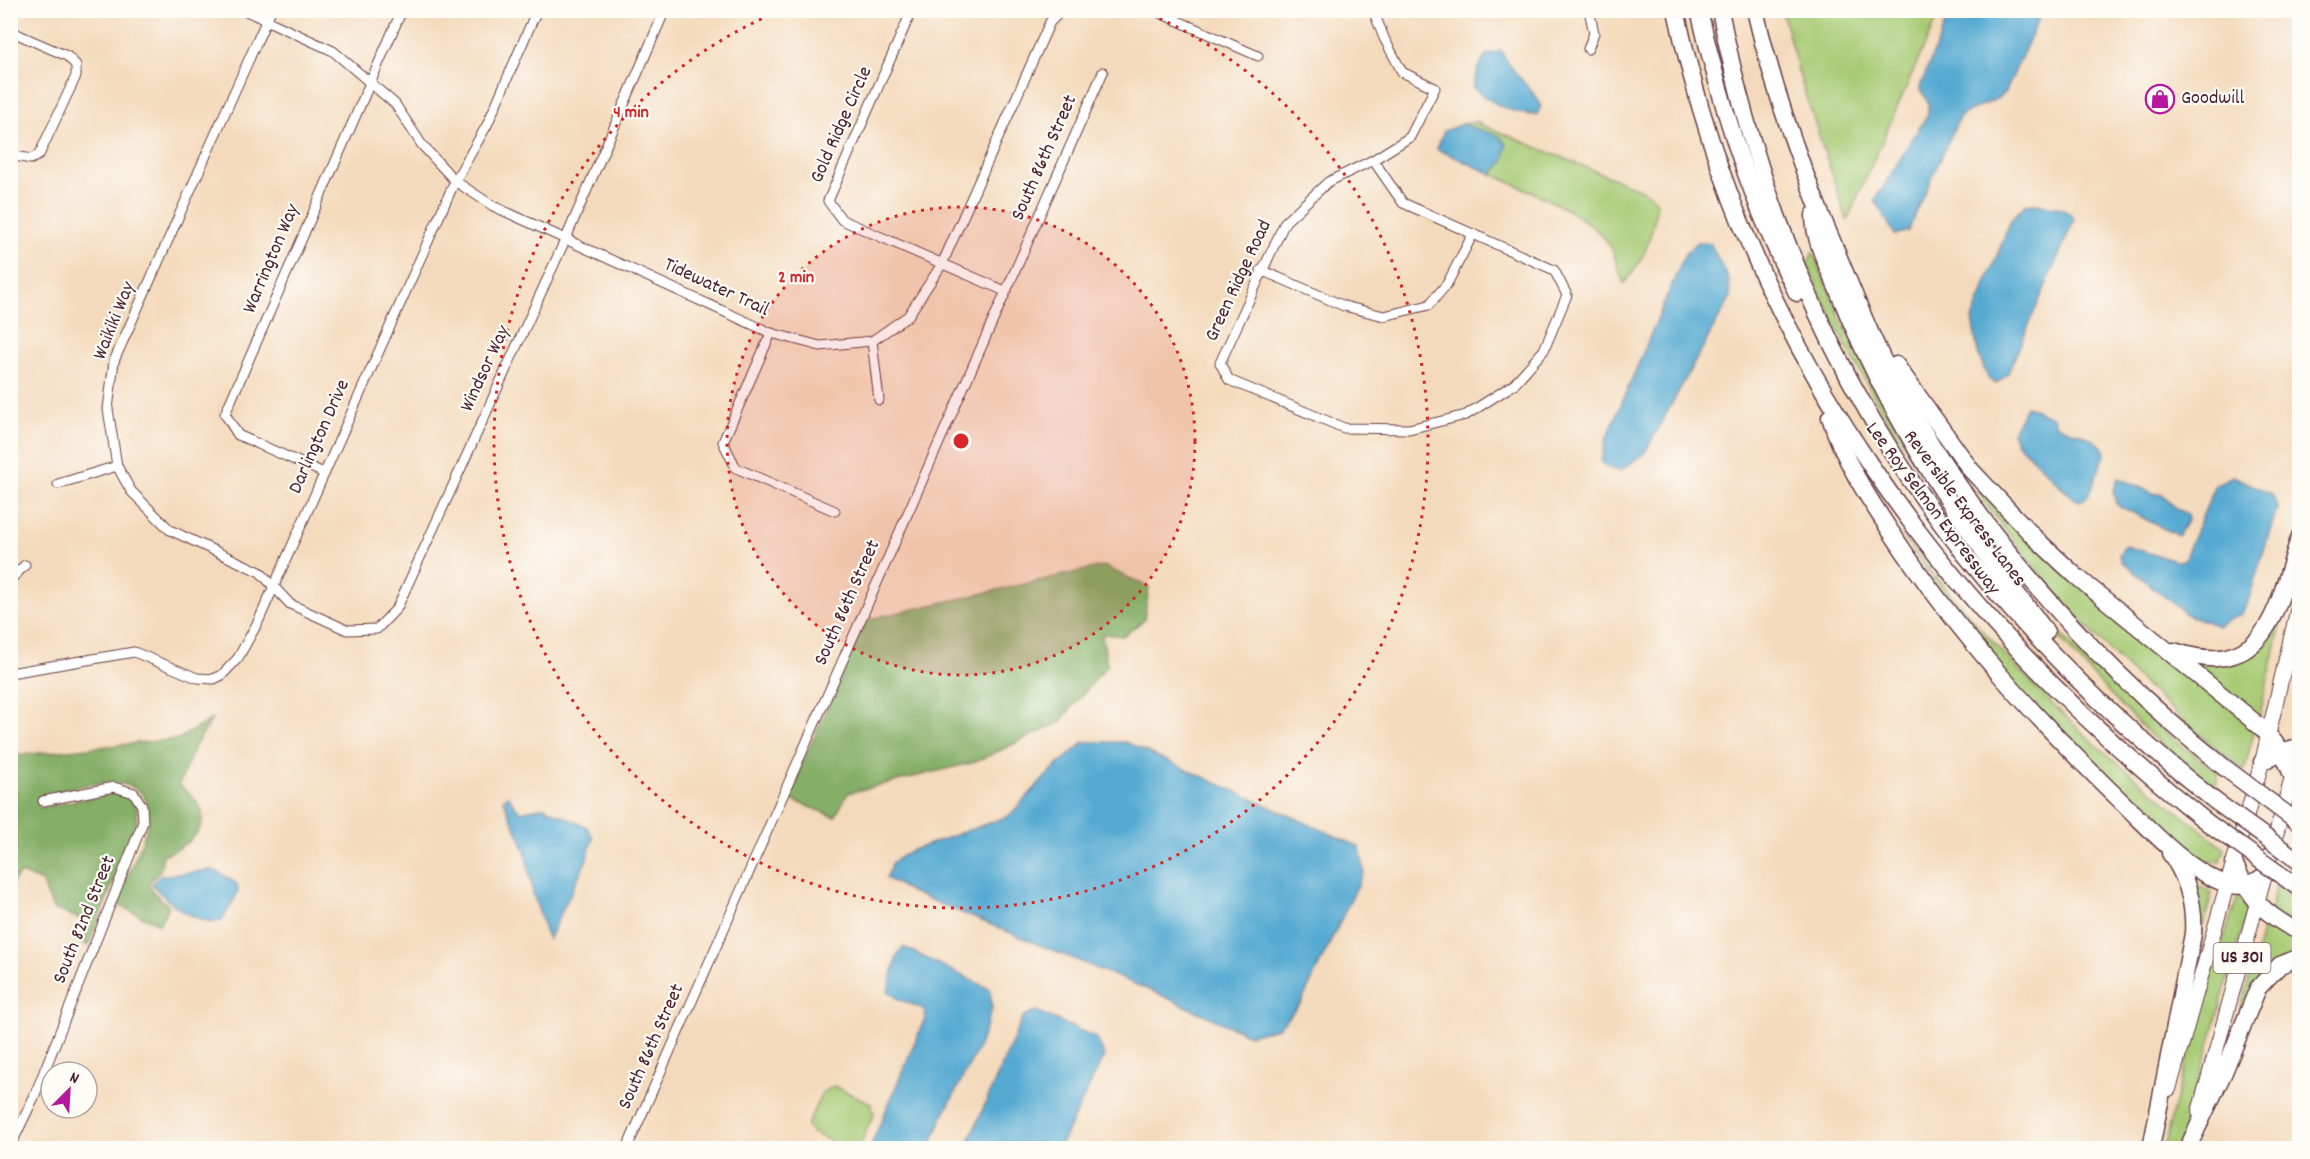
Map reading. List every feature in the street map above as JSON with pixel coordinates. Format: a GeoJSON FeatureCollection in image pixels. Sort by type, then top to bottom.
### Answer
{"type":"FeatureCollection","features":[{"type":"Feature","properties":{"kind":"highway","name":"Lee Roy Selmon Expressway"},"geometry":{"type":"LineString","coordinates":[[1677,10],[1692,77],[1716,158],[1763,277],[1823,393],[1889,495],[1985,614],[2052,684],[2119,748],[2208,823],[2300,888]]}},
{"type":"Feature","properties":{"kind":"highway"},"geometry":{"type":"LineString","coordinates":[[1699,10],[1744,164],[1782,245]]}},
{"type":"Feature","properties":{"kind":"highway","name":"Reversible Express Lanes"},"geometry":{"type":"LineString","coordinates":[[1720,10],[1782,245],[1798,282],[1851,381],[1910,476],[1953,535],[2020,617],[2066,667],[2138,736],[2216,801],[2300,862]]}},
{"type":"Feature","properties":{"kind":"highway","name":"Lee Roy Selmon Expressway"},"geometry":{"type":"LineString","coordinates":[[1755,10],[1773,78],[1823,235],[1891,376],[1924,432],[2008,552],[2072,627],[2123,679],[2186,737],[2300,824]]}},
{"type":"Feature","properties":{"kind":"highway"},"geometry":{"type":"LineString","coordinates":[[1823,235],[1857,338],[1914,444],[1990,559],[2040,623],[2066,667]]}},
{"type":"Feature","properties":{"kind":"highway"},"geometry":{"type":"LineString","coordinates":[[1871,331],[1940,428],[1995,497],[2054,556],[2269,735],[2282,751],[2292,775]]}},
{"type":"Feature","properties":{"kind":"highway"},"geometry":{"type":"LineString","coordinates":[[1823,393],[1837,439],[1855,474],[1899,544],[1945,609],[2000,677],[2052,733],[2159,837],[2199,870],[2228,884],[2245,885],[2265,875]]}},
{"type":"Feature","properties":{"kind":"highway"},"geometry":{"type":"LineString","coordinates":[[2167,649],[2199,657],[2216,658],[2236,654],[2257,641],[2274,616],[2300,536]]}},
{"type":"Feature","properties":{"kind":"highway"},"geometry":{"type":"LineString","coordinates":[[2262,762],[2282,751],[2300,748]]}},
{"type":"Feature","properties":{"kind":"highway"},"geometry":{"type":"LineString","coordinates":[[2152,1149],[2191,954],[2194,923],[2192,903],[2184,876],[2159,837]]}},
{"type":"Feature","properties":{"kind":"highway"},"geometry":{"type":"LineString","coordinates":[[2234,863],[2245,885],[2258,903],[2278,922],[2300,932]]}},
{"type":"Feature","properties":{"kind":"highway"},"geometry":{"type":"LineString","coordinates":[[2190,1145],[2224,1072],[2258,988],[2280,965],[2300,957]]}},
{"type":"Feature","properties":{"kind":"main road","name":"US 301"},"geometry":{"type":"LineString","coordinates":[[2152,1149],[2262,762],[2300,599]]}},
{"type":"Feature","properties":{"kind":"main road","name":"US 301"},"geometry":{"type":"LineString","coordinates":[[2190,1145],[2300,748]]}},
{"type":"Feature","properties":{"kind":"street","name":"Tidewater Trail"},"geometry":{"type":"LineString","coordinates":[[244,10],[333,51],[370,80],[394,104],[422,145],[455,181],[493,206],[771,333],[820,346],[872,341],[908,316],[942,264],[1050,22],[1062,10]]}},
{"type":"Feature","properties":{"kind":"street","name":"Waikiki Way"},"geometry":{"type":"LineString","coordinates":[[271,10],[114,361],[108,409],[117,466],[131,491],[170,530],[260,572],[272,588]]}},
{"type":"Feature","properties":{"kind":"street","name":"Warrington Way"},"geometry":{"type":"LineString","coordinates":[[324,473],[238,435],[225,414],[402,10]]}},
{"type":"Feature","properties":{"kind":"street","name":"Darlington Drive"},"geometry":{"type":"LineString","coordinates":[[10,673],[134,652],[197,678],[214,679],[222,675],[238,658],[258,622],[455,181],[487,125],[537,10]]}},
{"type":"Feature","properties":{"kind":"street","name":"Windsor Way"},"geometry":{"type":"LineString","coordinates":[[272,588],[290,604],[347,630],[377,629],[397,608],[566,238],[665,10]]}},
{"type":"Feature","properties":{"kind":"street","name":"Gold Ridge Circle"},"geometry":{"type":"LineString","coordinates":[[912,10],[828,201],[842,220],[1005,291]]}},
{"type":"Feature","properties":{"kind":"street"},"geometry":{"type":"LineString","coordinates":[[1153,10],[1258,56]]}},
{"type":"Feature","properties":{"kind":"street","name":"Green Ridge Road"},"geometry":{"type":"LineString","coordinates":[[1373,10],[1384,38],[1402,72],[1435,88],[1410,137],[1328,182],[1285,222],[1220,363],[1229,380],[1344,428],[1409,429],[1466,415],[1513,386],[1544,350],[1567,295],[1554,270],[1403,203],[1373,159]]}},
{"type":"Feature","properties":{"kind":"street"},"geometry":{"type":"LineString","coordinates":[[1588,49],[1594,33],[1589,10]]}},
{"type":"Feature","properties":{"kind":"street"},"geometry":{"type":"LineString","coordinates":[[10,31],[67,56],[76,65],[76,76],[39,155],[31,159],[10,155]]}},
{"type":"Feature","properties":{"kind":"street","name":"South 86th Street"},"geometry":{"type":"LineString","coordinates":[[627,1149],[1102,72]]}},
{"type":"Feature","properties":{"kind":"street"},"geometry":{"type":"LineString","coordinates":[[1261,270],[1344,306],[1384,316],[1429,305],[1447,284],[1473,234]]}},
{"type":"Feature","properties":{"kind":"street"},"geometry":{"type":"LineString","coordinates":[[771,333],[723,442],[736,468],[835,511]]}},
{"type":"Feature","properties":{"kind":"street"},"geometry":{"type":"LineString","coordinates":[[872,341],[879,400]]}},
{"type":"Feature","properties":{"kind":"street"},"geometry":{"type":"LineString","coordinates":[[58,484],[117,466]]}},
{"type":"Feature","properties":{"kind":"street"},"geometry":{"type":"LineString","coordinates":[[10,580],[25,565]]}},
{"type":"Feature","properties":{"kind":"street","name":"South 82nd Street"},"geometry":{"type":"LineString","coordinates":[[10,1147],[38,1086],[143,822],[142,806],[134,793],[114,787],[43,801]]}},
{"type":"Feature","properties":{"kind":"green space"},"geometry":{"type":"Polygon","coordinates":[[[1782,11],[1940,11],[1847,220],[1801,81],[1782,11]]]}},
{"type":"Feature","properties":{"kind":"green space"},"geometry":{"type":"Polygon","coordinates":[[[1475,122],[1644,191],[1657,201],[1654,223],[1643,255],[1624,283],[1613,252],[1605,239],[1592,227],[1560,206],[1492,174],[1503,162],[1462,124],[1475,122]]]}},
{"type":"Feature","properties":{"kind":"green space"},"geometry":{"type":"Polygon","coordinates":[[[1813,252],[1843,324],[1921,469],[1920,471],[1873,395],[1832,318],[1807,264],[1813,252]]]}},
{"type":"Feature","properties":{"kind":"green space"},"geometry":{"type":"Polygon","coordinates":[[[1983,489],[2255,728],[2244,771],[2171,709],[2101,642],[2037,570],[2007,532],[1978,493],[1983,489]]]}},
{"type":"Feature","properties":{"kind":"green space"},"geometry":{"type":"Polygon","coordinates":[[[1900,533],[1988,637],[2059,710],[2118,764],[2225,849],[2220,862],[2194,860],[2044,720],[2003,675],[1900,533]]]}},
{"type":"Feature","properties":{"kind":"green space"},"geometry":{"type":"Polygon","coordinates":[[[1103,566],[1149,587],[1144,620],[1123,636],[1102,634],[1107,665],[1059,723],[975,762],[848,793],[835,817],[787,798],[866,620],[1103,566]]]}},
{"type":"Feature","properties":{"kind":"green space"},"geometry":{"type":"Polygon","coordinates":[[[2276,618],[2282,620],[2259,718],[2191,660],[2221,662],[2276,618]]]}},
{"type":"Feature","properties":{"kind":"green space"},"geometry":{"type":"Polygon","coordinates":[[[2053,625],[2132,704],[2219,773],[2215,787],[2170,752],[2128,713],[2069,649],[2051,627],[2053,625]]]}},
{"type":"Feature","properties":{"kind":"green space"},"geometry":{"type":"Polygon","coordinates":[[[212,719],[194,748],[179,785],[194,799],[201,810],[200,828],[188,842],[163,855],[160,871],[148,884],[154,893],[169,906],[159,924],[116,904],[139,851],[148,822],[147,803],[139,790],[125,784],[88,785],[37,797],[39,808],[113,793],[130,798],[137,808],[137,822],[88,946],[84,943],[89,922],[53,909],[42,882],[21,873],[11,884],[11,756],[178,739],[212,719]]]}},
{"type":"Feature","properties":{"kind":"green space"},"geometry":{"type":"Polygon","coordinates":[[[2190,881],[2212,893],[2203,926],[2197,925],[2190,881]]]}},
{"type":"Feature","properties":{"kind":"green space"},"geometry":{"type":"Polygon","coordinates":[[[2276,885],[2299,901],[2299,928],[2270,911],[2276,885]]]}},
{"type":"Feature","properties":{"kind":"green space"},"geometry":{"type":"Polygon","coordinates":[[[2242,896],[2248,907],[2180,1148],[2163,1148],[2204,995],[2238,897],[2242,896]]]}},
{"type":"Feature","properties":{"kind":"green space"},"geometry":{"type":"Polygon","coordinates":[[[2264,924],[2299,938],[2299,951],[2243,1008],[2241,1007],[2264,924]]]}},
{"type":"Feature","properties":{"kind":"green space"},"geometry":{"type":"Polygon","coordinates":[[[833,1086],[871,1103],[874,1114],[859,1147],[845,1148],[811,1132],[807,1125],[822,1093],[833,1086]]]}},
{"type":"Feature","properties":{"kind":"water"},"geometry":{"type":"Polygon","coordinates":[[[1957,10],[2042,11],[2006,91],[1995,100],[1970,110],[1959,118],[1908,231],[1895,235],[1875,200],[1928,114],[1928,103],[1920,87],[1947,19],[1957,10]]]}},
{"type":"Feature","properties":{"kind":"water"},"geometry":{"type":"Polygon","coordinates":[[[1501,51],[1541,105],[1537,115],[1519,113],[1503,107],[1473,88],[1478,69],[1486,55],[1501,51]]]}},
{"type":"Feature","properties":{"kind":"water"},"geometry":{"type":"Polygon","coordinates":[[[1462,124],[1499,136],[1507,145],[1503,162],[1492,174],[1437,149],[1444,131],[1462,124]]]}},
{"type":"Feature","properties":{"kind":"water"},"geometry":{"type":"Polygon","coordinates":[[[2025,205],[2057,207],[2071,214],[2074,220],[2008,373],[1996,384],[1988,378],[1978,353],[1972,319],[2011,220],[2025,205]]]}},
{"type":"Feature","properties":{"kind":"water"},"geometry":{"type":"Polygon","coordinates":[[[1698,242],[1710,243],[1729,281],[1730,298],[1644,454],[1620,471],[1608,468],[1601,461],[1606,440],[1685,254],[1698,242]]]}},
{"type":"Feature","properties":{"kind":"water"},"geometry":{"type":"Polygon","coordinates":[[[2026,406],[2054,418],[2055,424],[2061,427],[2094,440],[2103,449],[2105,455],[2088,496],[2081,501],[2074,499],[2017,443],[2012,432],[2026,406]]]}},
{"type":"Feature","properties":{"kind":"water"},"geometry":{"type":"Polygon","coordinates":[[[2233,476],[2272,494],[2277,508],[2247,605],[2241,614],[2218,626],[2186,614],[2122,562],[2119,555],[2125,546],[2176,561],[2184,560],[2216,484],[2233,476]]]}},
{"type":"Feature","properties":{"kind":"water"},"geometry":{"type":"Polygon","coordinates":[[[2118,478],[2155,494],[2161,494],[2177,509],[2187,514],[2188,519],[2178,536],[2116,504],[2113,491],[2118,478]]]}},
{"type":"Feature","properties":{"kind":"water"},"geometry":{"type":"Polygon","coordinates":[[[1084,742],[1125,742],[1360,847],[1364,872],[1301,1003],[1278,1028],[1249,1035],[1154,992],[911,892],[886,878],[893,862],[910,851],[1009,816],[1051,771],[1084,742]]]}},
{"type":"Feature","properties":{"kind":"water"},"geometry":{"type":"Polygon","coordinates":[[[508,796],[520,812],[544,807],[587,827],[593,837],[586,861],[548,940],[533,893],[525,850],[503,799],[508,796]]]}},
{"type":"Feature","properties":{"kind":"water"},"geometry":{"type":"Polygon","coordinates":[[[211,870],[237,884],[238,892],[222,921],[203,920],[183,911],[152,884],[160,876],[211,870]]]}},
{"type":"Feature","properties":{"kind":"water"},"geometry":{"type":"Polygon","coordinates":[[[903,947],[990,989],[992,1009],[979,1046],[942,1118],[930,1148],[870,1148],[926,1016],[923,1009],[897,998],[888,991],[897,956],[903,947]]]}},
{"type":"Feature","properties":{"kind":"water"},"geometry":{"type":"Polygon","coordinates":[[[1036,1011],[1097,1038],[1104,1056],[1059,1148],[966,1148],[1023,1017],[1036,1011]]]}},
{"type":"Feature","properties":{"kind":"place","name":"Goodwill"},"geometry":{"type":"Point","coordinates":[2160,99]}}]}
